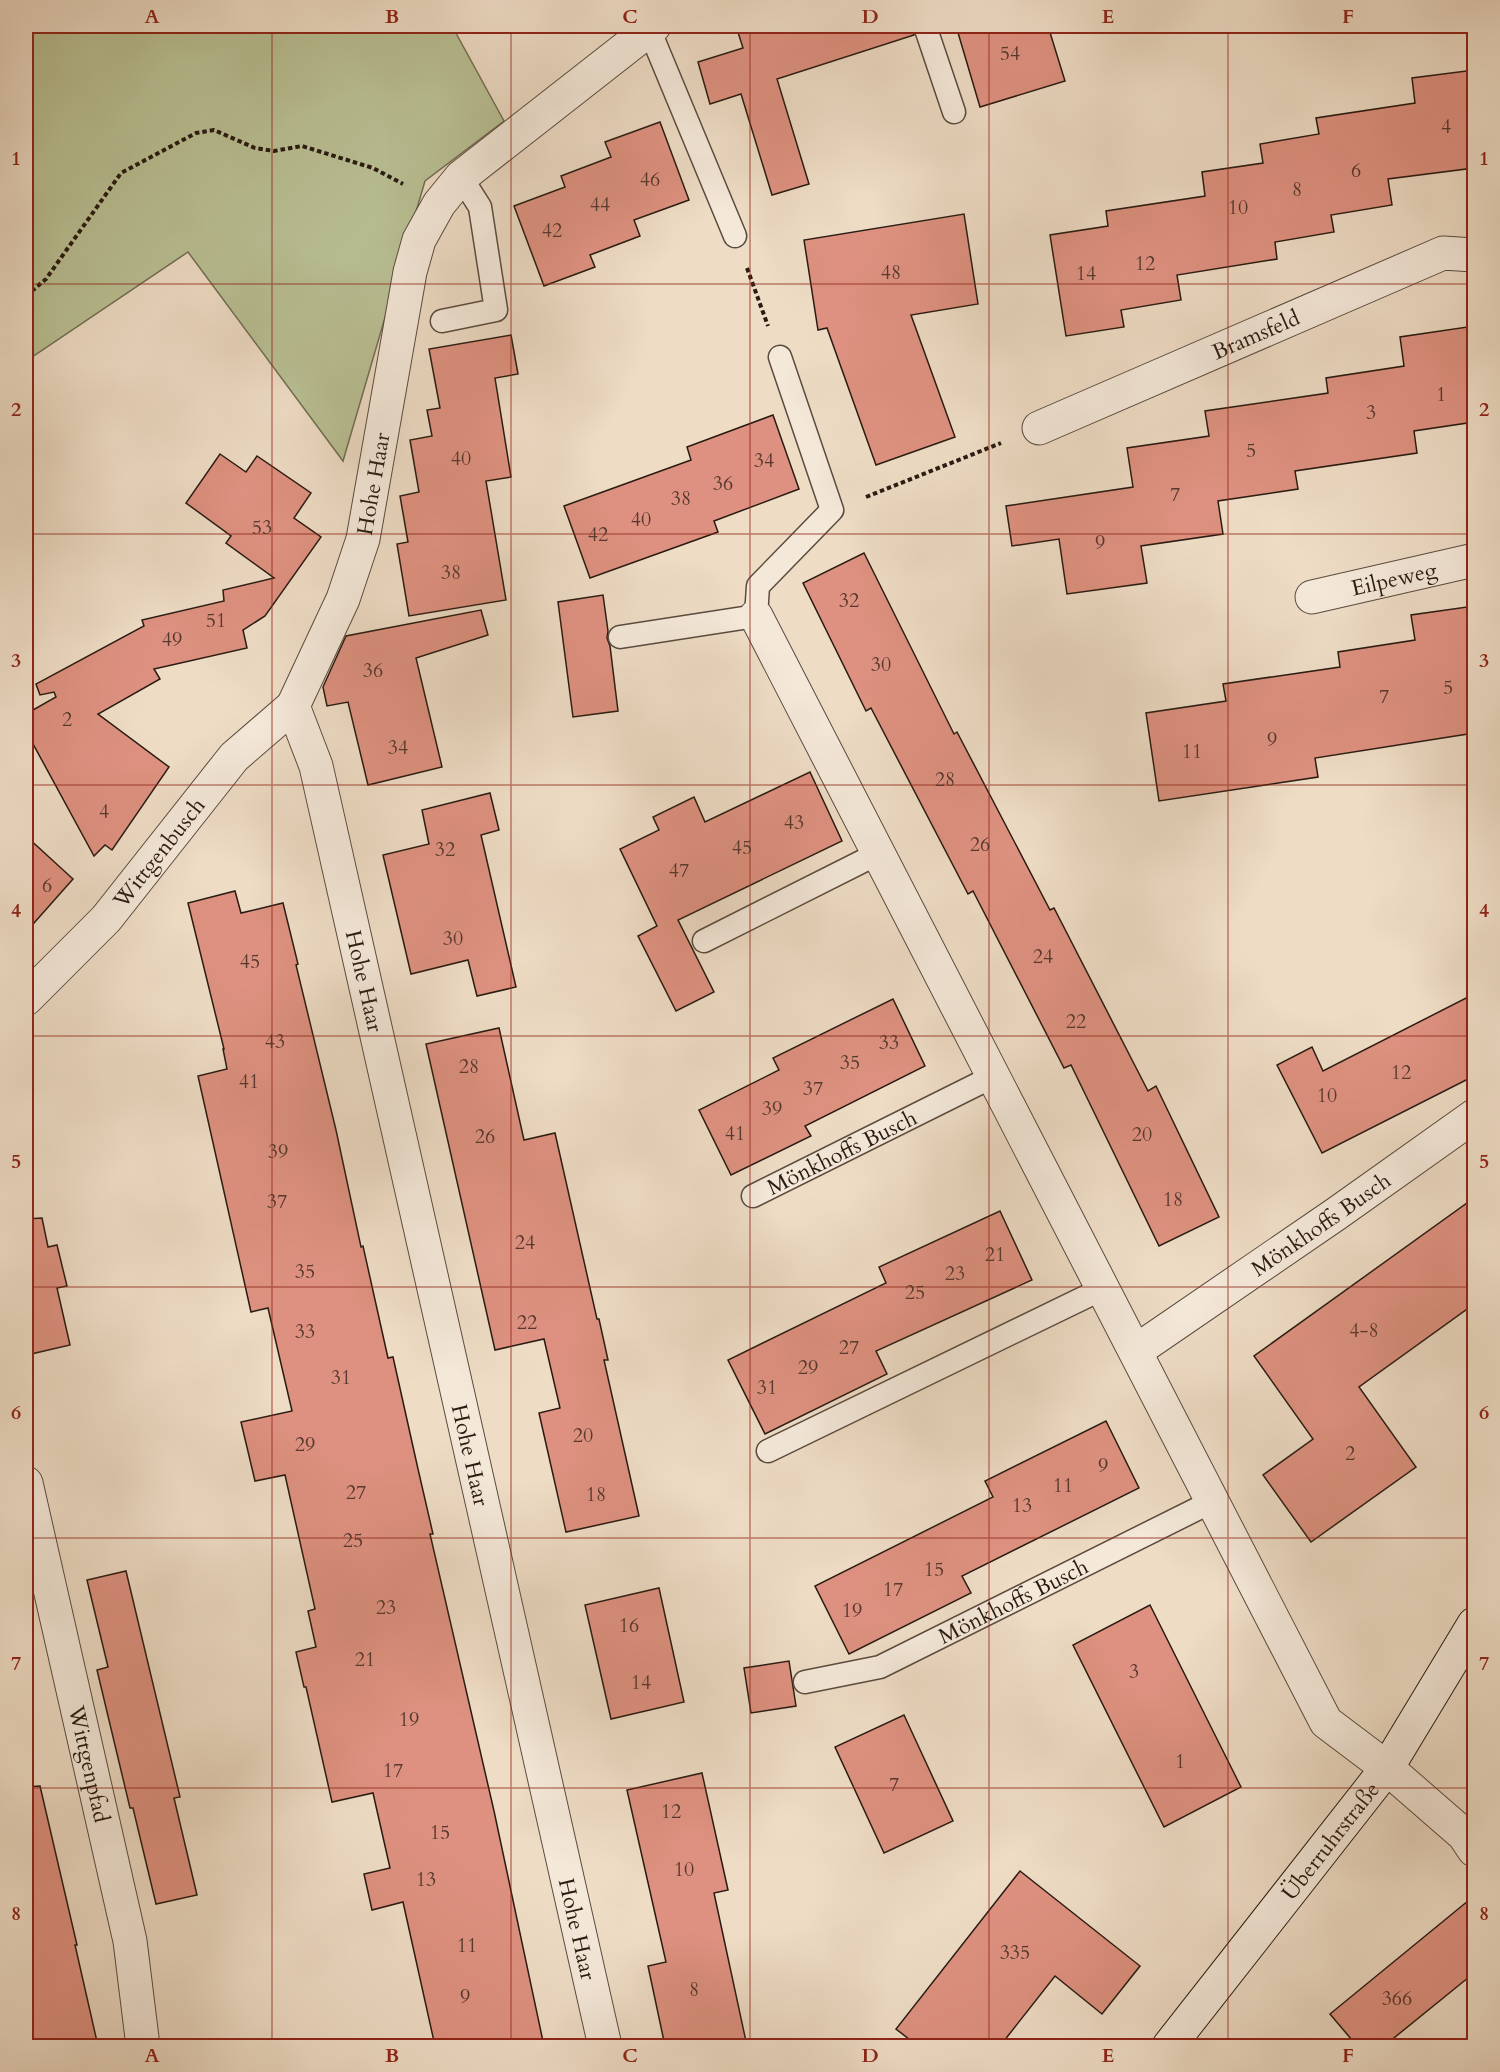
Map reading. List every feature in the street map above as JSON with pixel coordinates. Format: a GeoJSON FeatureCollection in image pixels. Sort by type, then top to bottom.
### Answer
{"type":"FeatureCollection","features":[{"type":"Feature","properties":{"kind":"street","name":"Hohe Haar"},"geometry":{"type":"LineString","coordinates":[[605,2046],[316,766],[293,706],[344,599],[363,539],[410,272],[419,240],[440,204],[461,177],[651,27]]}},
{"type":"Feature","properties":{"kind":"street","name":"Bramsfeld"},"geometry":{"type":"LineString","coordinates":[[1038,428],[1443,253],[1474,255]]}},
{"type":"Feature","properties":{"kind":"street","name":"Eilpeweg"},"geometry":{"type":"LineString","coordinates":[[1312,597],[1474,560]]}},
{"type":"Feature","properties":{"kind":"street"},"geometry":{"type":"LineString","coordinates":[[756,616],[1326,1722],[1387,1768],[1464,1834],[1474,1850]]}},
{"type":"Feature","properties":{"kind":"street","name":"Wittgenbusch"},"geometry":{"type":"LineString","coordinates":[[26,999],[106,919],[234,757],[293,706]]}},
{"type":"Feature","properties":{"kind":"street","name":"Mönkhoffs Busch"},"geometry":{"type":"LineString","coordinates":[[1136,1351],[1474,1116]]}},
{"type":"Feature","properties":{"kind":"street","name":"Wittgenpfad"},"geometry":{"type":"LineString","coordinates":[[26,1483],[130,1941],[143,2046]]}},
{"type":"Feature","properties":{"kind":"street","name":"Überruhrstraße"},"geometry":{"type":"LineString","coordinates":[[1169,2046],[1387,1768],[1474,1624]]}},
{"type":"Feature","properties":{"kind":"lane"},"geometry":{"type":"LineString","coordinates":[[925,26],[954,112]]}},
{"type":"Feature","properties":{"kind":"lane"},"geometry":{"type":"LineString","coordinates":[[651,27],[735,236]]}},
{"type":"Feature","properties":{"kind":"lane"},"geometry":{"type":"LineString","coordinates":[[442,321],[496,310],[480,207],[461,177]]}},
{"type":"Feature","properties":{"kind":"lane"},"geometry":{"type":"LineString","coordinates":[[620,637],[756,616],[758,586],[832,510],[780,357]]}},
{"type":"Feature","properties":{"kind":"lane"},"geometry":{"type":"LineString","coordinates":[[704,941],[879,853]]}},
{"type":"Feature","properties":{"kind":"lane","name":"Mönkhoffs Busch"},"geometry":{"type":"LineString","coordinates":[[753,1196],[994,1076]]}},
{"type":"Feature","properties":{"kind":"lane"},"geometry":{"type":"LineString","coordinates":[[768,1451],[1104,1288]]}},
{"type":"Feature","properties":{"kind":"lane","name":"Mönkhoffs Busch"},"geometry":{"type":"LineString","coordinates":[[805,1682],[880,1667],[1213,1501]]}},
{"type":"Feature","properties":{"kind":"path"},"geometry":{"type":"LineString","coordinates":[[26,296],[46,279],[121,173],[196,133],[214,130],[255,148],[274,150],[302,146],[373,168],[440,204]]}},
{"type":"Feature","properties":{"kind":"path"},"geometry":{"type":"LineString","coordinates":[[735,236],[780,357]]}},
{"type":"Feature","properties":{"kind":"path"},"geometry":{"type":"LineString","coordinates":[[832,510],[1038,428]]}},
{"type":"Feature","properties":{"kind":"green space"},"geometry":{"type":"Polygon","coordinates":[[[26,26],[452,26],[504,121],[425,181],[343,461],[188,252],[26,361],[26,26]]]}},
{"type":"Feature","properties":{"kind":"building"},"geometry":{"type":"Polygon","coordinates":[[[736,26],[912,26],[914,35],[777,79],[809,184],[772,195],[741,94],[710,104],[698,62],[743,48],[736,26]]]}},
{"type":"Feature","properties":{"kind":"building"},"geometry":{"type":"Polygon","coordinates":[[[956,26],[1048,26],[1065,81],[980,107],[956,26]]]}},
{"type":"Feature","properties":{"kind":"building"},"geometry":{"type":"Polygon","coordinates":[[[1474,70],[1474,168],[1388,179],[1392,205],[1331,215],[1334,232],[1275,242],[1277,259],[1177,275],[1181,300],[1121,310],[1124,327],[1066,336],[1050,235],[1108,226],[1106,211],[1205,196],[1202,172],[1263,163],[1260,144],[1319,134],[1316,118],[1415,103],[1412,78],[1474,70]]]}},
{"type":"Feature","properties":{"kind":"building"},"geometry":{"type":"Polygon","coordinates":[[[660,122],[689,200],[634,220],[640,236],[590,255],[595,267],[544,286],[514,206],[565,187],[561,176],[611,157],[605,142],[660,122]]]}},
{"type":"Feature","properties":{"kind":"building"},"geometry":{"type":"Polygon","coordinates":[[[964,214],[978,304],[911,315],[955,437],[876,465],[827,328],[818,330],[804,240],[964,214]]]}},
{"type":"Feature","properties":{"kind":"building"},"geometry":{"type":"Polygon","coordinates":[[[1474,326],[1474,422],[1414,431],[1417,453],[1295,471],[1298,489],[1218,501],[1223,534],[1141,546],[1147,583],[1067,594],[1059,539],[1012,546],[1006,506],[1133,487],[1127,448],[1209,436],[1205,411],[1328,393],[1326,378],[1404,366],[1400,337],[1474,326]]]}},
{"type":"Feature","properties":{"kind":"building"},"geometry":{"type":"Polygon","coordinates":[[[511,335],[518,374],[495,378],[511,477],[486,481],[506,600],[409,616],[397,544],[408,542],[400,496],[419,492],[410,440],[432,436],[427,410],[440,408],[429,349],[511,335]]]}},
{"type":"Feature","properties":{"kind":"building"},"geometry":{"type":"Polygon","coordinates":[[[773,415],[799,489],[714,521],[718,532],[590,578],[564,506],[691,460],[687,447],[773,415]]]}},
{"type":"Feature","properties":{"kind":"building"},"geometry":{"type":"Polygon","coordinates":[[[220,454],[246,472],[257,456],[311,493],[294,518],[321,537],[265,616],[243,630],[247,648],[154,669],[160,679],[98,714],[169,767],[112,850],[105,845],[94,856],[26,731],[26,714],[56,697],[54,692],[40,695],[36,684],[144,626],[142,620],[224,601],[223,590],[274,578],[226,543],[231,536],[186,503],[220,454]]]}},
{"type":"Feature","properties":{"kind":"building"},"geometry":{"type":"Polygon","coordinates":[[[864,553],[954,734],[957,732],[1050,910],[1054,908],[1148,1091],[1156,1086],[1219,1217],[1159,1246],[1071,1065],[1064,1068],[973,891],[968,894],[871,708],[866,711],[803,583],[864,553]]]}},
{"type":"Feature","properties":{"kind":"building"},"geometry":{"type":"Polygon","coordinates":[[[603,595],[618,711],[573,717],[558,602],[603,595]]]}},
{"type":"Feature","properties":{"kind":"building"},"geometry":{"type":"Polygon","coordinates":[[[1474,606],[1474,733],[1315,758],[1318,777],[1159,801],[1146,713],[1226,701],[1223,684],[1340,667],[1338,652],[1415,640],[1411,615],[1474,606]]]}},
{"type":"Feature","properties":{"kind":"building"},"geometry":{"type":"Polygon","coordinates":[[[481,610],[488,635],[416,658],[442,767],[368,785],[348,702],[327,706],[323,687],[346,636],[481,610]]]}},
{"type":"Feature","properties":{"kind":"building"},"geometry":{"type":"Polygon","coordinates":[[[810,772],[842,841],[678,920],[714,992],[676,1011],[638,936],[657,926],[620,849],[659,830],[653,817],[694,797],[705,822],[810,772]]]}},
{"type":"Feature","properties":{"kind":"building"},"geometry":{"type":"Polygon","coordinates":[[[490,793],[499,830],[481,835],[516,987],[477,996],[468,960],[411,974],[383,855],[429,844],[422,810],[490,793]]]}},
{"type":"Feature","properties":{"kind":"building"},"geometry":{"type":"Polygon","coordinates":[[[26,836],[73,879],[26,932],[26,836]]]}},
{"type":"Feature","properties":{"kind":"building"},"geometry":{"type":"Polygon","coordinates":[[[235,891],[241,913],[283,903],[361,1247],[363,1246],[388,1358],[393,1357],[544,2046],[435,2046],[403,1902],[372,1910],[364,1874],[390,1868],[373,1793],[332,1802],[296,1652],[316,1647],[308,1611],[315,1609],[285,1475],[255,1481],[241,1422],[292,1411],[268,1308],[251,1312],[198,1076],[227,1069],[188,903],[235,891]]]}},
{"type":"Feature","properties":{"kind":"building"},"geometry":{"type":"Polygon","coordinates":[[[1474,994],[1474,1076],[1322,1153],[1277,1065],[1312,1047],[1323,1071],[1474,994]]]}},
{"type":"Feature","properties":{"kind":"building"},"geometry":{"type":"Polygon","coordinates":[[[893,999],[925,1066],[805,1126],[811,1136],[731,1175],[699,1110],[779,1070],[773,1058],[893,999]]]}},
{"type":"Feature","properties":{"kind":"building"},"geometry":{"type":"Polygon","coordinates":[[[499,1028],[524,1140],[555,1133],[608,1360],[604,1360],[639,1516],[566,1532],[539,1413],[560,1408],[544,1339],[495,1350],[426,1044],[499,1028]]]}},
{"type":"Feature","properties":{"kind":"building"},"geometry":{"type":"Polygon","coordinates":[[[1474,1198],[1474,1304],[1359,1387],[1416,1467],[1311,1542],[1263,1475],[1313,1439],[1254,1356],[1474,1198]]]}},
{"type":"Feature","properties":{"kind":"building"},"geometry":{"type":"Polygon","coordinates":[[[1000,1211],[1032,1280],[876,1351],[887,1374],[765,1434],[728,1360],[886,1283],[879,1267],[1000,1211]]]}},
{"type":"Feature","properties":{"kind":"building"},"geometry":{"type":"Polygon","coordinates":[[[42,1218],[48,1247],[57,1245],[67,1286],[57,1288],[70,1345],[31,1354],[26,1331],[26,1219],[42,1218]]]}},
{"type":"Feature","properties":{"kind":"building"},"geometry":{"type":"Polygon","coordinates":[[[1106,1421],[1139,1488],[962,1576],[971,1593],[849,1654],[815,1586],[993,1497],[985,1481],[1106,1421]]]}},
{"type":"Feature","properties":{"kind":"building"},"geometry":{"type":"Polygon","coordinates":[[[126,1571],[180,1797],[174,1798],[197,1895],[156,1904],[97,1670],[108,1667],[87,1580],[126,1571]]]}},
{"type":"Feature","properties":{"kind":"building"},"geometry":{"type":"Polygon","coordinates":[[[659,1588],[684,1702],[611,1719],[585,1605],[659,1588]]]}},
{"type":"Feature","properties":{"kind":"building"},"geometry":{"type":"Polygon","coordinates":[[[1150,1605],[1241,1787],[1164,1827],[1073,1645],[1150,1605]]]}},
{"type":"Feature","properties":{"kind":"building"},"geometry":{"type":"Polygon","coordinates":[[[789,1661],[796,1706],[751,1713],[744,1668],[789,1661]]]}},
{"type":"Feature","properties":{"kind":"building"},"geometry":{"type":"Polygon","coordinates":[[[904,1715],[953,1821],[884,1853],[835,1747],[904,1715]]]}},
{"type":"Feature","properties":{"kind":"building"},"geometry":{"type":"Polygon","coordinates":[[[702,1773],[728,1890],[714,1893],[747,2046],[665,2046],[648,1966],[666,1962],[627,1790],[702,1773]]]}},
{"type":"Feature","properties":{"kind":"building"},"geometry":{"type":"Polygon","coordinates":[[[40,1786],[98,2046],[26,2046],[26,1787],[40,1786]]]}},
{"type":"Feature","properties":{"kind":"building"},"geometry":{"type":"Polygon","coordinates":[[[1020,1871],[1140,1966],[1102,2014],[1055,1976],[1000,2046],[918,2046],[896,2029],[1020,1871]]]}},
{"type":"Feature","properties":{"kind":"building"},"geometry":{"type":"Polygon","coordinates":[[[1474,1896],[1474,1973],[1384,2046],[1357,2046],[1330,2014],[1474,1896]]]}}]}
